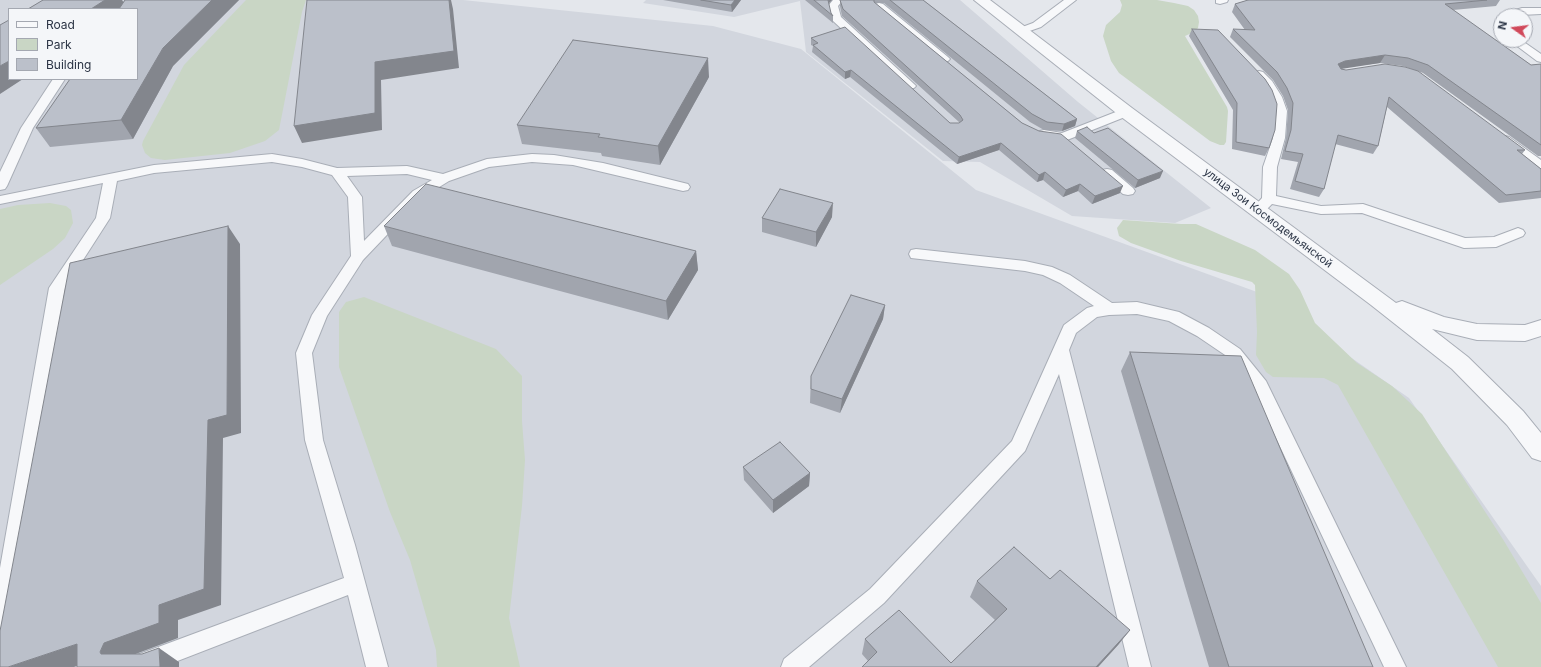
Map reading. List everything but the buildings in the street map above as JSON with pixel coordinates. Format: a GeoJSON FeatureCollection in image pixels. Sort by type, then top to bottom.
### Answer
{"type":"FeatureCollection","features":[{"type":"Feature","properties":{"kind":"street","name":"улица Зои Космодемьянской"},"geometry":{"type":"LineString","coordinates":[[981,0],[1126,112],[1263,205],[1378,300],[1460,364],[1515,418],[1541,451]]}},
{"type":"Feature","properties":{"kind":"street"},"geometry":{"type":"LineString","coordinates":[[1378,300],[1440,324],[1477,332],[1525,333],[1541,328]]}},
{"type":"Feature","properties":{"kind":"lane"},"geometry":{"type":"LineString","coordinates":[[838,0],[833,6],[836,18],[918,94]]}},
{"type":"Feature","properties":{"kind":"lane"},"geometry":{"type":"LineString","coordinates":[[1021,31],[1037,24],[1071,0]]}},
{"type":"Feature","properties":{"kind":"lane"},"geometry":{"type":"LineString","coordinates":[[879,6],[952,66]]}},
{"type":"Feature","properties":{"kind":"lane"},"geometry":{"type":"LineString","coordinates":[[1525,48],[1541,59]]}},
{"type":"Feature","properties":{"kind":"lane"},"geometry":{"type":"LineString","coordinates":[[1252,67],[1268,83],[1276,97],[1281,111],[1279,138],[1270,167],[1263,205],[1321,210],[1363,208],[1464,243],[1496,242],[1518,233]]}},
{"type":"Feature","properties":{"kind":"lane"},"geometry":{"type":"LineString","coordinates":[[0,186],[27,128],[58,80]]}},
{"type":"Feature","properties":{"kind":"lane"},"geometry":{"type":"LineString","coordinates":[[1036,131],[1041,134],[1063,137],[1126,112]]}},
{"type":"Feature","properties":{"kind":"lane"},"geometry":{"type":"LineString","coordinates":[[1493,132],[1541,166]]}},
{"type":"Feature","properties":{"kind":"lane"},"geometry":{"type":"LineString","coordinates":[[1063,137],[1075,147]]}},
{"type":"Feature","properties":{"kind":"lane"},"geometry":{"type":"LineString","coordinates":[[0,200],[154,169],[272,158],[302,162],[337,172],[407,170],[444,178]]}},
{"type":"Feature","properties":{"kind":"lane"},"geometry":{"type":"LineString","coordinates":[[377,667],[355,583],[314,440],[304,354],[320,315],[358,256],[418,194],[444,178],[487,163],[532,158],[554,159],[603,167],[683,187]]}},
{"type":"Feature","properties":{"kind":"lane"},"geometry":{"type":"LineString","coordinates":[[1099,167],[1128,192]]}},
{"type":"Feature","properties":{"kind":"lane"},"geometry":{"type":"LineString","coordinates":[[337,172],[355,197],[358,256]]}},
{"type":"Feature","properties":{"kind":"lane"},"geometry":{"type":"LineString","coordinates":[[0,627],[57,288],[103,218],[111,177]]}},
{"type":"Feature","properties":{"kind":"lane"},"geometry":{"type":"LineString","coordinates":[[916,254],[1025,266],[1047,271],[1065,279],[1109,309]]}},
{"type":"Feature","properties":{"kind":"lane"},"geometry":{"type":"LineString","coordinates":[[792,667],[878,596],[1019,446],[1070,329],[1094,312],[1109,309],[1137,308],[1173,316],[1203,332],[1234,353],[1258,381],[1395,667]]}},
{"type":"Feature","properties":{"kind":"lane"},"geometry":{"type":"LineString","coordinates":[[1061,350],[1140,667]]}},
{"type":"Feature","properties":{"kind":"lane"},"geometry":{"type":"LineString","coordinates":[[134,667],[355,583]]}},
{"type":"Feature","properties":{"kind":"shaded area"},"geometry":{"type":"Polygon","coordinates":[[[0,0],[463,0],[713,26],[801,49],[976,190],[1257,292],[1409,398],[1541,586],[1541,667],[0,667],[0,0]]]}},
{"type":"Feature","properties":{"kind":"shaded area"},"geometry":{"type":"Polygon","coordinates":[[[646,0],[960,0],[1078,102],[1211,208],[1175,223],[1072,216],[980,162],[943,161],[806,52],[800,1],[734,17],[643,3],[646,0]]]}},
{"type":"Feature","properties":{"kind":"green space"},"geometry":{"type":"Polygon","coordinates":[[[246,0],[306,0],[302,12],[279,130],[265,141],[230,153],[165,160],[151,158],[145,153],[142,145],[143,141],[184,65],[246,0]]]}},
{"type":"Feature","properties":{"kind":"green space"},"geometry":{"type":"Polygon","coordinates":[[[1120,0],[1157,0],[1188,6],[1194,10],[1198,16],[1198,28],[1194,32],[1185,36],[1227,107],[1226,142],[1224,145],[1210,141],[1119,73],[1111,61],[1103,36],[1106,25],[1120,12],[1122,5],[1120,0]]]}},
{"type":"Feature","properties":{"kind":"green space"},"geometry":{"type":"Polygon","coordinates":[[[50,203],[66,206],[71,210],[73,223],[65,238],[53,249],[0,285],[0,209],[18,205],[50,203]]]}},
{"type":"Feature","properties":{"kind":"green space"},"geometry":{"type":"Polygon","coordinates":[[[1123,220],[1196,224],[1255,250],[1289,274],[1300,290],[1315,323],[1357,363],[1392,386],[1422,414],[1504,541],[1541,603],[1541,667],[1498,667],[1338,385],[1324,378],[1273,377],[1266,372],[1256,355],[1257,332],[1255,285],[1252,282],[1181,261],[1131,243],[1119,236],[1117,228],[1123,220]]]}},
{"type":"Feature","properties":{"kind":"green space"},"geometry":{"type":"Polygon","coordinates":[[[364,297],[496,349],[522,376],[522,421],[525,460],[522,506],[509,618],[520,667],[437,667],[436,650],[410,560],[390,512],[339,367],[339,312],[346,302],[364,297]]]}}]}
